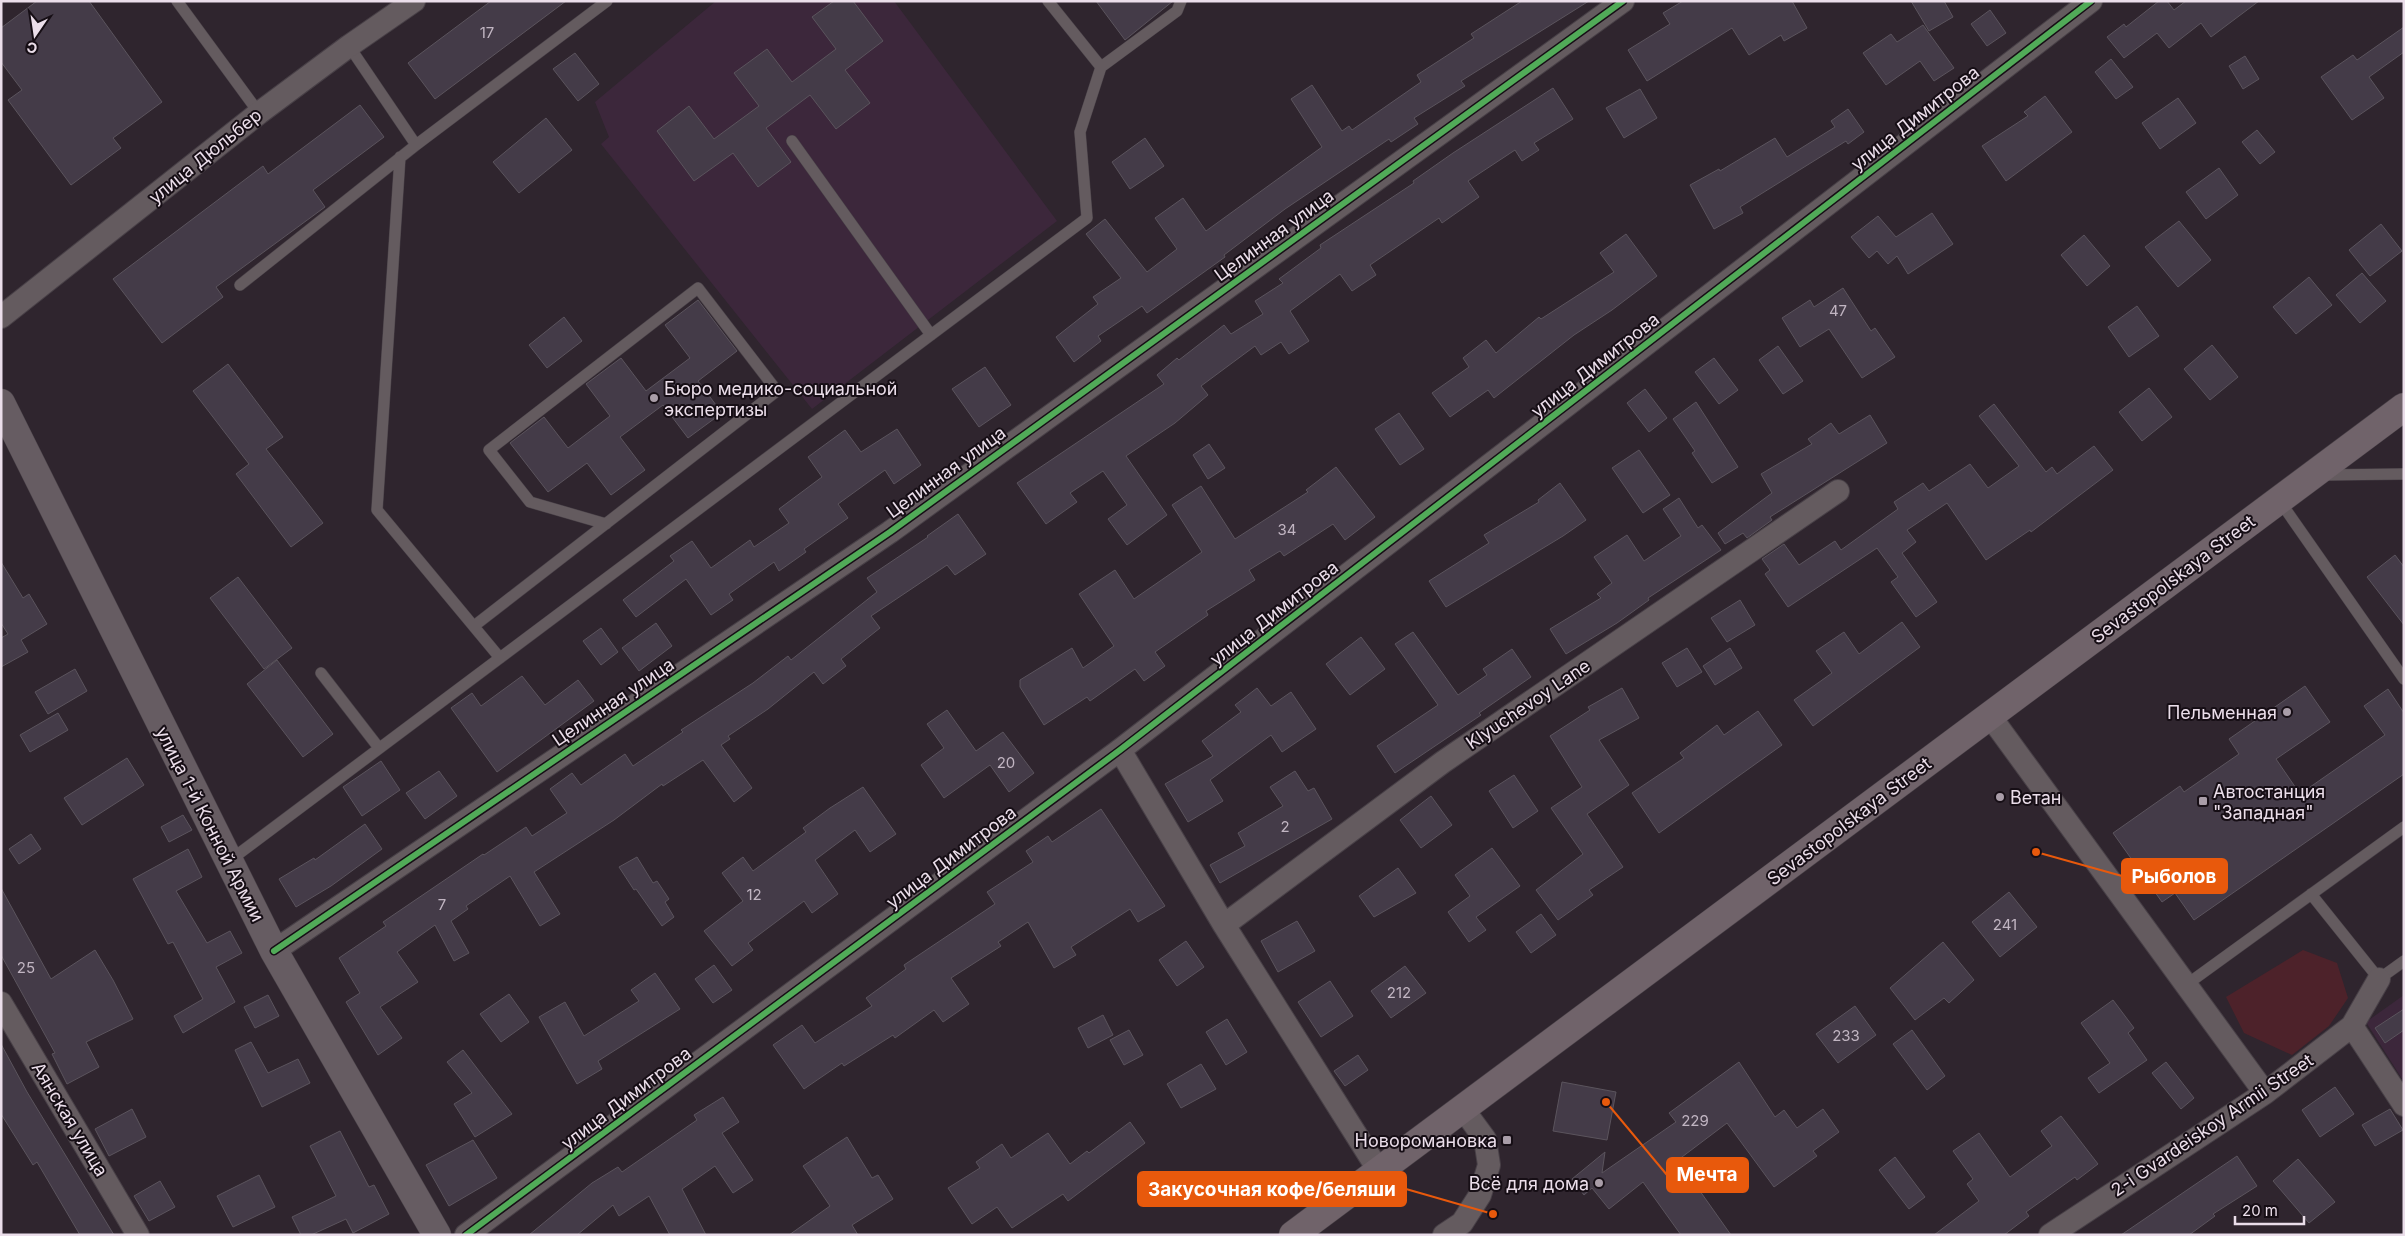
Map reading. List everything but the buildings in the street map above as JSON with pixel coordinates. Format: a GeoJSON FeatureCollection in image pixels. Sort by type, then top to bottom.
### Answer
{"type":"FeatureCollection","features":[{"type":"Feature","properties":{"kind":"main road","name":"Sevastopolskaya Street"},"geometry":{"type":"LineString","coordinates":[[1293,1235],[2404,407]]}},
{"type":"Feature","properties":{"kind":"street","name":"улица Дюльбер"},"geometry":{"type":"LineString","coordinates":[[1,317],[259,113],[349,46],[414,1]]}},
{"type":"Feature","properties":{"kind":"street","name":"Целинная улица"},"geometry":{"type":"LineString","coordinates":[[274,951],[890,532],[1624,1]]}},
{"type":"Feature","properties":{"kind":"street","name":"улица Димитрова"},"geometry":{"type":"LineString","coordinates":[[466,1235],[1120,750],[2091,1]]}},
{"type":"Feature","properties":{"kind":"street","name":"улица 1-й Конной Армии"},"geometry":{"type":"LineString","coordinates":[[1,403],[274,951],[437,1235]]}},
{"type":"Feature","properties":{"kind":"street","name":"Klyuchevoy Lane"},"geometry":{"type":"LineString","coordinates":[[1224,925],[1443,762],[1838,491]]}},
{"type":"Feature","properties":{"kind":"street"},"geometry":{"type":"LineString","coordinates":[[1990,716],[2265,1093]]}},
{"type":"Feature","properties":{"kind":"street"},"geometry":{"type":"LineString","coordinates":[[1120,750],[1224,925],[1380,1171]]}},
{"type":"Feature","properties":{"kind":"street","name":"2-i Gvardeiskoy Armii Street"},"geometry":{"type":"LineString","coordinates":[[2050,1235],[2265,1093],[2352,1026],[2378,979]]}},
{"type":"Feature","properties":{"kind":"street","name":"Аянская улица"},"geometry":{"type":"LineString","coordinates":[[1,1003],[138,1235]]}},
{"type":"Feature","properties":{"kind":"street"},"geometry":{"type":"LineString","coordinates":[[2352,1026],[2404,1105]]}},
{"type":"Feature","properties":{"kind":"street"},"geometry":{"type":"LineString","coordinates":[[1444,1235],[1462,1222],[1480,1195],[1489,1166],[1485,1139],[1462,1109]]}},
{"type":"Feature","properties":{"kind":"lane"},"geometry":{"type":"LineString","coordinates":[[177,1],[259,113]]}},
{"type":"Feature","properties":{"kind":"lane"},"geometry":{"type":"LineString","coordinates":[[240,285],[416,144],[608,1]]}},
{"type":"Feature","properties":{"kind":"lane"},"geometry":{"type":"LineString","coordinates":[[1048,1],[1101,67]]}},
{"type":"Feature","properties":{"kind":"lane"},"geometry":{"type":"LineString","coordinates":[[228,862],[1087,218],[1080,132],[1101,67],[1177,11],[1181,1]]}},
{"type":"Feature","properties":{"kind":"lane"},"geometry":{"type":"LineString","coordinates":[[349,46],[416,144]]}},
{"type":"Feature","properties":{"kind":"lane"},"geometry":{"type":"LineString","coordinates":[[792,142],[931,334]]}},
{"type":"Feature","properties":{"kind":"lane"},"geometry":{"type":"LineString","coordinates":[[400,157],[377,510],[500,658]]}},
{"type":"Feature","properties":{"kind":"lane"},"geometry":{"type":"LineString","coordinates":[[474,626],[606,524],[777,391],[698,288],[489,450],[530,502],[606,524]]}},
{"type":"Feature","properties":{"kind":"lane"},"geometry":{"type":"LineString","coordinates":[[2313,475],[2404,474]]}},
{"type":"Feature","properties":{"kind":"lane"},"geometry":{"type":"LineString","coordinates":[[2279,500],[2404,679]]}},
{"type":"Feature","properties":{"kind":"lane"},"geometry":{"type":"LineString","coordinates":[[321,673],[380,748]]}},
{"type":"Feature","properties":{"kind":"lane"},"geometry":{"type":"LineString","coordinates":[[2186,985],[2404,826]]}},
{"type":"Feature","properties":{"kind":"lane"},"geometry":{"type":"LineString","coordinates":[[2311,894],[2378,979],[2404,961]]}},
{"type":"Feature","properties":{"kind":"shaded area"},"geometry":{"type":"Polygon","coordinates":[[[716,1],[894,1],[1057,221],[812,409],[601,144],[609,137],[595,102],[716,1]]]}},
{"type":"Feature","properties":{"kind":"shaded area"},"geometry":{"type":"Polygon","coordinates":[[[2303,950],[2337,963],[2348,998],[2329,1026],[2292,1055],[2244,1033],[2226,997],[2303,950]]]}},
{"type":"Feature","properties":{"kind":"shaded area"},"geometry":{"type":"Polygon","coordinates":[[[2404,995],[2404,1082],[2366,1022],[2404,995]]]}},
{"type":"Feature","properties":{"kind":"cycle path"},"geometry":{"type":"LineString","coordinates":[[274,951],[890,532],[1623,1]]}},
{"type":"Feature","properties":{"kind":"cycle path"},"geometry":{"type":"LineString","coordinates":[[466,1235],[1120,750],[2091,1]]}},
{"type":"Feature","properties":{"kind":"place","name":"Бюро медико-социальной экспертизы"},"geometry":{"type":"Point","coordinates":[654,398]}},
{"type":"Feature","properties":{"kind":"place","name":"Пельменная"},"geometry":{"type":"Point","coordinates":[2287,712]}},
{"type":"Feature","properties":{"kind":"place","name":"Ветан"},"geometry":{"type":"Point","coordinates":[2000,797]}},
{"type":"Feature","properties":{"kind":"place","name":"Автостанция \"Западная\""},"geometry":{"type":"Point","coordinates":[2203,801]}},
{"type":"Feature","properties":{"kind":"place","name":"Рыболов"},"geometry":{"type":"Point","coordinates":[2036,852]}},
{"type":"Feature","properties":{"kind":"place","name":"Мечта"},"geometry":{"type":"Point","coordinates":[1606,1102]}},
{"type":"Feature","properties":{"kind":"place","name":"Новоромановка"},"geometry":{"type":"Point","coordinates":[1507,1140]}},
{"type":"Feature","properties":{"kind":"place","name":"Всё для дома"},"geometry":{"type":"Point","coordinates":[1599,1183]}},
{"type":"Feature","properties":{"kind":"place","name":"Закусочная кофе/беляши"},"geometry":{"type":"Point","coordinates":[1493,1214]}}]}
